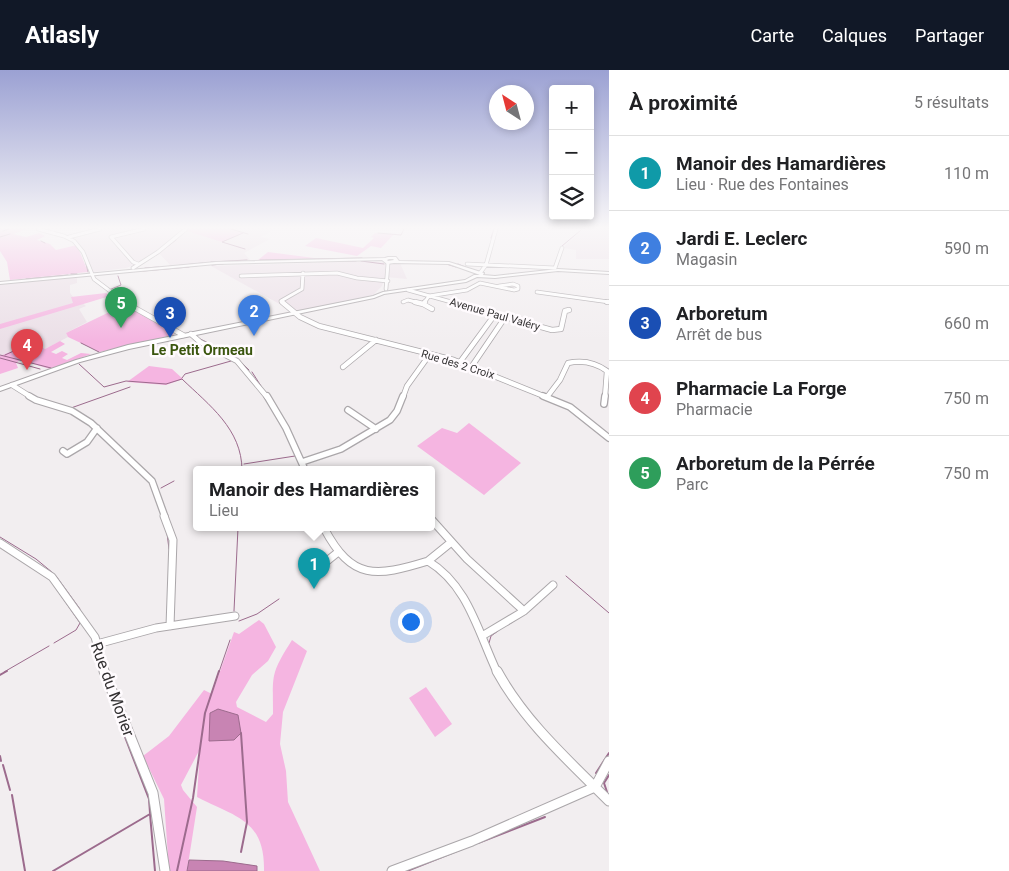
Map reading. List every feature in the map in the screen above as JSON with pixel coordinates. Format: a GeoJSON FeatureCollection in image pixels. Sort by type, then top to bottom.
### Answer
{"type":"FeatureCollection","features":[{"type":"Feature","properties":{"kind":"street"},"geometry":{"type":"LineString","coordinates":[[88,266],[98,283],[122,301],[179,331],[183,336]]}},
{"type":"Feature","properties":{"kind":"street"},"geometry":{"type":"LineString","coordinates":[[131,270],[135,266]]}},
{"type":"Feature","properties":{"kind":"street"},"geometry":{"type":"LineString","coordinates":[[0,284],[178,266]]}},
{"type":"Feature","properties":{"kind":"street"},"geometry":{"type":"LineString","coordinates":[[387,291],[389,266]]}},
{"type":"Feature","properties":{"kind":"street"},"geometry":{"type":"LineString","coordinates":[[457,266],[478,274],[495,277],[558,270],[609,273]]}},
{"type":"Feature","properties":{"kind":"street"},"geometry":{"type":"LineString","coordinates":[[0,388],[111,351],[296,314],[374,297],[387,291],[408,290],[468,281],[485,266]]}},
{"type":"Feature","properties":{"kind":"street"},"geometry":{"type":"LineString","coordinates":[[518,266],[555,268],[555,266]]}},
{"type":"Feature","properties":{"kind":"street"},"geometry":{"type":"LineString","coordinates":[[296,314],[281,301],[302,289],[303,273]]}},
{"type":"Feature","properties":{"kind":"street"},"geometry":{"type":"LineString","coordinates":[[241,276],[341,273],[357,278],[388,280]]}},
{"type":"Feature","properties":{"kind":"street"},"geometry":{"type":"LineString","coordinates":[[424,304],[429,296],[467,290],[471,286],[480,283],[499,286]]}},
{"type":"Feature","properties":{"kind":"street","name":"Avenue Paul Valéry"},"geometry":{"type":"LineString","coordinates":[[408,290],[556,330],[561,329],[566,311],[569,310]]}},
{"type":"Feature","properties":{"kind":"street"},"geometry":{"type":"LineString","coordinates":[[537,292],[609,302]]}},
{"type":"Feature","properties":{"kind":"street"},"geometry":{"type":"LineString","coordinates":[[403,302],[408,300],[424,304],[432,309]]}},
{"type":"Feature","properties":{"kind":"street"},"geometry":{"type":"LineString","coordinates":[[460,362],[496,313]]}},
{"type":"Feature","properties":{"kind":"street","name":"Rue des 2 Croix"},"geometry":{"type":"LineString","coordinates":[[296,314],[319,326],[472,366],[574,410],[609,438]]}},
{"type":"Feature","properties":{"kind":"street"},"geometry":{"type":"LineString","coordinates":[[472,366],[506,316]]}},
{"type":"Feature","properties":{"kind":"street"},"geometry":{"type":"LineString","coordinates":[[191,334],[235,359],[250,371],[290,435],[304,466]]}},
{"type":"Feature","properties":{"kind":"street"},"geometry":{"type":"LineString","coordinates":[[343,367],[376,340]]}},
{"type":"Feature","properties":{"kind":"street"},"geometry":{"type":"LineString","coordinates":[[302,462],[341,449],[376,429],[397,412],[407,386],[430,354]]}},
{"type":"Feature","properties":{"kind":"street"},"geometry":{"type":"LineString","coordinates":[[547,397],[560,380],[568,363],[578,362],[601,366],[607,371],[604,404]]}},
{"type":"Feature","properties":{"kind":"street"},"geometry":{"type":"LineString","coordinates":[[12,385],[36,400],[72,411],[97,428],[153,483],[173,540],[170,626]]}},
{"type":"Feature","properties":{"kind":"street"},"geometry":{"type":"LineString","coordinates":[[348,410],[376,429]]}},
{"type":"Feature","properties":{"kind":"street"},"geometry":{"type":"LineString","coordinates":[[63,451],[67,454],[86,442],[97,428]]}},
{"type":"Feature","properties":{"kind":"street"},"geometry":{"type":"LineString","coordinates":[[435,523],[468,559],[524,611]]}},
{"type":"Feature","properties":{"kind":"street"},"geometry":{"type":"LineString","coordinates":[[325,531],[336,553],[364,571],[382,573],[428,561],[449,544]]}},
{"type":"Feature","properties":{"kind":"street","name":"Rue du Morier"},"geometry":{"type":"LineString","coordinates":[[0,543],[52,577],[95,637],[106,677],[153,793],[160,828],[165,871]]}},
{"type":"Feature","properties":{"kind":"street"},"geometry":{"type":"LineString","coordinates":[[322,565],[336,553]]}},
{"type":"Feature","properties":{"kind":"street"},"geometry":{"type":"LineString","coordinates":[[428,561],[434,564],[454,584],[482,636],[496,671],[517,703],[558,751],[609,802]]}},
{"type":"Feature","properties":{"kind":"street"},"geometry":{"type":"LineString","coordinates":[[482,636],[524,611],[553,585]]}},
{"type":"Feature","properties":{"kind":"street"},"geometry":{"type":"LineString","coordinates":[[97,644],[170,626],[235,616]]}},
{"type":"Feature","properties":{"kind":"street"},"geometry":{"type":"LineString","coordinates":[[392,871],[472,841],[595,787],[609,761]]}},
{"type":"Feature","properties":{"kind":"shaded area"},"geometry":{"type":"Polygon","coordinates":[[[8,266],[86,266],[88,272],[10,280],[8,266]]]}},
{"type":"Feature","properties":{"kind":"shaded area"},"geometry":{"type":"Polygon","coordinates":[[[91,266],[130,266],[126,268],[93,272],[91,266]]]}},
{"type":"Feature","properties":{"kind":"shaded area"},"geometry":{"type":"Polygon","coordinates":[[[212,266],[401,266],[407,279],[385,277],[382,286],[373,295],[294,312],[212,266]]]}},
{"type":"Feature","properties":{"kind":"shaded area"},"geometry":{"type":"Polygon","coordinates":[[[77,277],[77,283],[70,285],[70,293],[78,303],[81,302],[86,306],[79,309],[87,322],[66,333],[68,337],[45,349],[0,356],[0,285],[77,277]]]}},
{"type":"Feature","properties":{"kind":"shaded area"},"geometry":{"type":"Polygon","coordinates":[[[106,293],[110,296],[0,329],[0,324],[73,303],[71,297],[106,293]]]}},
{"type":"Feature","properties":{"kind":"shaded area"},"geometry":{"type":"Polygon","coordinates":[[[124,305],[174,332],[173,335],[100,352],[68,337],[66,333],[124,305]]]}},
{"type":"Feature","properties":{"kind":"shaded area"},"geometry":{"type":"Polygon","coordinates":[[[60,341],[65,344],[51,352],[56,354],[62,351],[68,354],[62,358],[67,360],[81,353],[91,354],[50,369],[20,360],[16,363],[18,368],[0,374],[0,356],[33,343],[45,349],[60,341]]]}},
{"type":"Feature","properties":{"kind":"shaded area"},"geometry":{"type":"Polygon","coordinates":[[[149,366],[172,369],[183,379],[166,385],[127,382],[149,366]]]}},
{"type":"Feature","properties":{"kind":"shaded area"},"geometry":{"type":"Polygon","coordinates":[[[469,423],[521,463],[484,495],[417,446],[442,428],[457,433],[469,423]]]}},
{"type":"Feature","properties":{"kind":"shaded area"},"geometry":{"type":"Polygon","coordinates":[[[259,620],[264,624],[276,647],[268,661],[252,675],[236,702],[237,707],[266,722],[273,714],[273,682],[276,668],[292,640],[307,651],[283,712],[280,744],[286,771],[288,802],[320,871],[264,871],[263,854],[254,830],[236,816],[197,797],[200,749],[181,785],[197,807],[187,871],[169,871],[164,799],[143,756],[169,736],[204,690],[212,694],[234,632],[239,634],[259,620]]]}},
{"type":"Feature","properties":{"kind":"shaded area"},"geometry":{"type":"Polygon","coordinates":[[[426,687],[452,724],[435,737],[409,698],[426,687]]]}},
{"type":"Feature","properties":{"kind":"shaded area"},"geometry":{"type":"Polygon","coordinates":[[[218,709],[238,715],[241,733],[234,740],[209,741],[210,713],[218,709]]]}},
{"type":"Feature","properties":{"kind":"shaded area"},"geometry":{"type":"Polygon","coordinates":[[[189,860],[223,861],[257,866],[257,871],[187,871],[189,860]]]}},
{"type":"Feature","properties":{"kind":"waterway"},"geometry":{"type":"LineString","coordinates":[[87,266],[88,272]]}},
{"type":"Feature","properties":{"kind":"waterway"},"geometry":{"type":"LineString","coordinates":[[163,267],[169,266]]}},
{"type":"Feature","properties":{"kind":"waterway"},"geometry":{"type":"LineString","coordinates":[[145,268],[159,267]]}},
{"type":"Feature","properties":{"kind":"waterway"},"geometry":{"type":"LineString","coordinates":[[143,271],[189,267]]}},
{"type":"Feature","properties":{"kind":"waterway"},"geometry":{"type":"LineString","coordinates":[[71,274],[77,274]]}},
{"type":"Feature","properties":{"kind":"waterway"},"geometry":{"type":"LineString","coordinates":[[26,279],[68,275]]}},
{"type":"Feature","properties":{"kind":"waterway"},"geometry":{"type":"LineString","coordinates":[[109,290],[121,285],[118,276]]}},
{"type":"Feature","properties":{"kind":"waterway"},"geometry":{"type":"LineString","coordinates":[[13,281],[22,280]]}},
{"type":"Feature","properties":{"kind":"waterway"},"geometry":{"type":"LineString","coordinates":[[200,339],[219,348]]}},
{"type":"Feature","properties":{"kind":"waterway"},"geometry":{"type":"LineString","coordinates":[[81,343],[99,352]]}},
{"type":"Feature","properties":{"kind":"waterway"},"geometry":{"type":"LineString","coordinates":[[5,355],[29,344]]}},
{"type":"Feature","properties":{"kind":"waterway"},"geometry":{"type":"LineString","coordinates":[[0,355],[51,368]]}},
{"type":"Feature","properties":{"kind":"waterway"},"geometry":{"type":"LineString","coordinates":[[0,358],[40,369]]}},
{"type":"Feature","properties":{"kind":"waterway"},"geometry":{"type":"LineString","coordinates":[[182,378],[185,374],[231,361]]}},
{"type":"Feature","properties":{"kind":"waterway"},"geometry":{"type":"LineString","coordinates":[[241,362],[249,370]]}},
{"type":"Feature","properties":{"kind":"waterway"},"geometry":{"type":"LineString","coordinates":[[79,364],[104,387],[126,381],[166,384],[182,379],[213,408],[230,430],[241,455],[242,466]]}},
{"type":"Feature","properties":{"kind":"waterway"},"geometry":{"type":"LineString","coordinates":[[252,372],[261,386]]}},
{"type":"Feature","properties":{"kind":"waterway"},"geometry":{"type":"LineString","coordinates":[[71,408],[130,387]]}},
{"type":"Feature","properties":{"kind":"waterway"},"geometry":{"type":"LineString","coordinates":[[244,464],[295,456]]}},
{"type":"Feature","properties":{"kind":"waterway"},"geometry":{"type":"LineString","coordinates":[[161,488],[174,481]]}},
{"type":"Feature","properties":{"kind":"waterway"},"geometry":{"type":"LineString","coordinates":[[234,611],[238,531]]}},
{"type":"Feature","properties":{"kind":"waterway"},"geometry":{"type":"LineString","coordinates":[[167,533],[169,549]]}},
{"type":"Feature","properties":{"kind":"waterway"},"geometry":{"type":"LineString","coordinates":[[0,537],[36,559],[53,573]]}},
{"type":"Feature","properties":{"kind":"waterway"},"geometry":{"type":"LineString","coordinates":[[56,576],[80,609]]}},
{"type":"Feature","properties":{"kind":"waterway"},"geometry":{"type":"LineString","coordinates":[[566,576],[609,613]]}},
{"type":"Feature","properties":{"kind":"waterway"},"geometry":{"type":"LineString","coordinates":[[54,643],[76,630],[80,623],[55,587]]}},
{"type":"Feature","properties":{"kind":"waterway"},"geometry":{"type":"LineString","coordinates":[[239,621],[257,614],[279,599]]}},
{"type":"Feature","properties":{"kind":"waterway"},"geometry":{"type":"LineString","coordinates":[[508,625],[517,619]]}},
{"type":"Feature","properties":{"kind":"waterway"},"geometry":{"type":"LineString","coordinates":[[489,643],[491,636],[498,631]]}},
{"type":"Feature","properties":{"kind":"waterway"},"geometry":{"type":"LineString","coordinates":[[219,672],[230,640]]}},
{"type":"Feature","properties":{"kind":"waterway"},"geometry":{"type":"LineString","coordinates":[[4,672],[49,646]]}},
{"type":"Feature","properties":{"kind":"waterway"},"geometry":{"type":"LineString","coordinates":[[0,675],[7,671]]}},
{"type":"Feature","properties":{"kind":"waterway"},"geometry":{"type":"LineString","coordinates":[[177,871],[193,798],[205,713],[219,671]]}},
{"type":"Feature","properties":{"kind":"waterway"},"geometry":{"type":"LineString","coordinates":[[120,724],[149,799],[150,813]]}},
{"type":"Feature","properties":{"kind":"waterway"},"geometry":{"type":"LineString","coordinates":[[241,733],[247,822],[241,852]]}},
{"type":"Feature","properties":{"kind":"waterway"},"geometry":{"type":"LineString","coordinates":[[596,773],[609,753]]}},
{"type":"Feature","properties":{"kind":"waterway"},"geometry":{"type":"LineString","coordinates":[[0,756],[1,761]]}},
{"type":"Feature","properties":{"kind":"waterway"},"geometry":{"type":"LineString","coordinates":[[3,765],[10,790]]}},
{"type":"Feature","properties":{"kind":"waterway"},"geometry":{"type":"LineString","coordinates":[[607,792],[604,783],[609,775]]}},
{"type":"Feature","properties":{"kind":"waterway"},"geometry":{"type":"LineString","coordinates":[[12,795],[25,871]]}},
{"type":"Feature","properties":{"kind":"waterway"},"geometry":{"type":"LineString","coordinates":[[53,871],[150,814],[155,871]]}},
{"type":"Feature","properties":{"kind":"waterway"},"geometry":{"type":"LineString","coordinates":[[478,843],[545,817]]}},
{"type":"Feature","properties":{"kind":"waterway"},"geometry":{"type":"LineString","coordinates":[[407,871],[462,849]]}},
{"type":"Feature","properties":{"kind":"place","name":"Arboretum de la Pérrée"},"geometry":{"type":"Point","coordinates":[121,328]}},
{"type":"Feature","properties":{"kind":"place","name":"Jardi E. Leclerc"},"geometry":{"type":"Point","coordinates":[254,336]}},
{"type":"Feature","properties":{"kind":"place","name":"Arboretum"},"geometry":{"type":"Point","coordinates":[170,338]}},
{"type":"Feature","properties":{"kind":"place","name":"Pharmacie La Forge"},"geometry":{"type":"Point","coordinates":[27,370]}},
{"type":"Feature","properties":{"kind":"place","name":"Manoir des Hamardières"},"geometry":{"type":"Point","coordinates":[314,589]}},
{"type":"Feature","properties":{"kind":"district","name":"Le Petit Ormeau"},"geometry":{"type":"Point","coordinates":[202,350]}}]}
